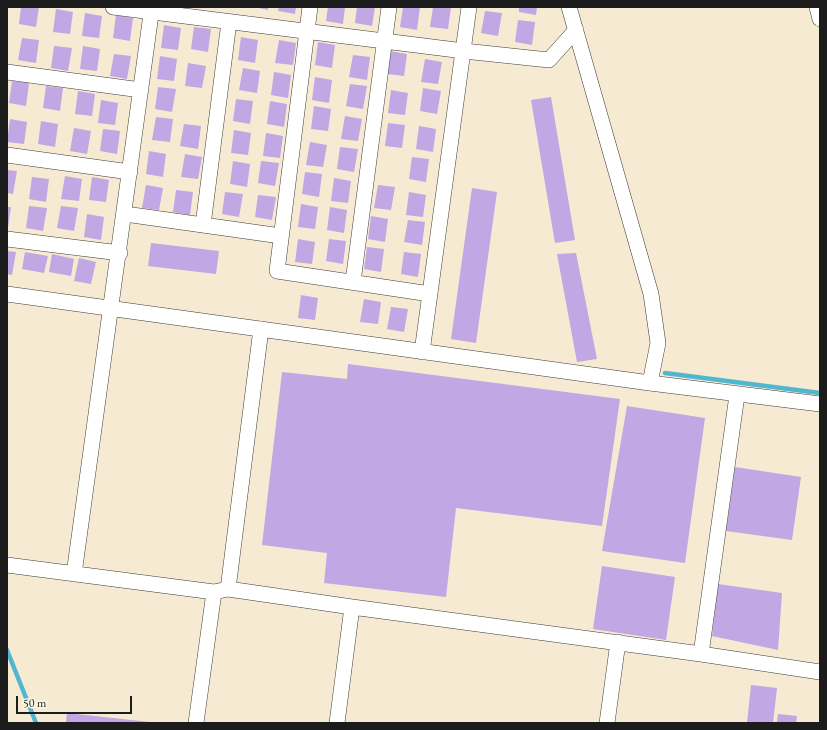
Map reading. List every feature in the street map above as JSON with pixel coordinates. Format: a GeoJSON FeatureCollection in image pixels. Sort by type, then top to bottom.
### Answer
{"type":"FeatureCollection","features":[{"type":"Feature","properties":{"kind":"street"},"geometry":{"type":"LineString","coordinates":[[112,7],[152,10],[307,32],[548,60],[576,30]]}},
{"type":"Feature","properties":{"kind":"street"},"geometry":{"type":"LineString","coordinates":[[310,7],[277,271],[430,294]]}},
{"type":"Feature","properties":{"kind":"street"},"geometry":{"type":"LineString","coordinates":[[353,282],[389,7]]}},
{"type":"Feature","properties":{"kind":"street"},"geometry":{"type":"LineString","coordinates":[[422,352],[469,7]]}},
{"type":"Feature","properties":{"kind":"street"},"geometry":{"type":"LineString","coordinates":[[569,7],[651,294],[658,343],[650,383]]}},
{"type":"Feature","properties":{"kind":"street"},"geometry":{"type":"LineString","coordinates":[[817,7],[820,19]]}},
{"type":"Feature","properties":{"kind":"street"},"geometry":{"type":"LineString","coordinates":[[74,574],[120,253],[152,10]]}},
{"type":"Feature","properties":{"kind":"street"},"geometry":{"type":"LineString","coordinates":[[203,225],[229,22]]}},
{"type":"Feature","properties":{"kind":"street"},"geometry":{"type":"LineString","coordinates":[[7,72],[141,90]]}},
{"type":"Feature","properties":{"kind":"street"},"geometry":{"type":"LineString","coordinates":[[7,155],[130,172]]}},
{"type":"Feature","properties":{"kind":"street"},"geometry":{"type":"LineString","coordinates":[[125,214],[281,236]]}},
{"type":"Feature","properties":{"kind":"street"},"geometry":{"type":"LineString","coordinates":[[7,239],[120,253]]}},
{"type":"Feature","properties":{"kind":"street"},"geometry":{"type":"LineString","coordinates":[[7,294],[650,383],[820,404]]}},
{"type":"Feature","properties":{"kind":"street"},"geometry":{"type":"LineString","coordinates":[[196,723],[221,590],[262,329]]}},
{"type":"Feature","properties":{"kind":"street"},"geometry":{"type":"LineString","coordinates":[[701,654],[737,394]]}},
{"type":"Feature","properties":{"kind":"street"},"geometry":{"type":"LineString","coordinates":[[7,565],[221,590],[618,642],[820,672]]}},
{"type":"Feature","properties":{"kind":"street"},"geometry":{"type":"LineString","coordinates":[[337,723],[352,607]]}},
{"type":"Feature","properties":{"kind":"street"},"geometry":{"type":"LineString","coordinates":[[607,723],[618,642]]}},
{"type":"Feature","properties":{"kind":"building"},"geometry":{"type":"Polygon","coordinates":[[[21,7],[39,7],[36,27],[19,24],[21,7]]]}},
{"type":"Feature","properties":{"kind":"building"},"geometry":{"type":"Polygon","coordinates":[[[254,7],[268,7],[268,10],[254,7]]]}},
{"type":"Feature","properties":{"kind":"building"},"geometry":{"type":"Polygon","coordinates":[[[279,7],[296,7],[295,14],[278,11],[279,7]]]}},
{"type":"Feature","properties":{"kind":"building"},"geometry":{"type":"Polygon","coordinates":[[[328,7],[345,7],[343,24],[326,21],[328,7]]]}},
{"type":"Feature","properties":{"kind":"building"},"geometry":{"type":"Polygon","coordinates":[[[357,7],[375,7],[372,26],[355,23],[357,7]]]}},
{"type":"Feature","properties":{"kind":"building"},"geometry":{"type":"Polygon","coordinates":[[[403,7],[420,7],[417,30],[400,27],[403,7]]]}},
{"type":"Feature","properties":{"kind":"building"},"geometry":{"type":"Polygon","coordinates":[[[433,7],[451,7],[448,29],[430,27],[433,7]]]}},
{"type":"Feature","properties":{"kind":"building"},"geometry":{"type":"Polygon","coordinates":[[[519,7],[537,7],[536,15],[519,12],[519,7]]]}},
{"type":"Feature","properties":{"kind":"building"},"geometry":{"type":"Polygon","coordinates":[[[56,9],[73,12],[70,34],[53,32],[56,9]]]}},
{"type":"Feature","properties":{"kind":"building"},"geometry":{"type":"Polygon","coordinates":[[[485,11],[502,13],[498,36],[481,33],[485,11]]]}},
{"type":"Feature","properties":{"kind":"building"},"geometry":{"type":"Polygon","coordinates":[[[85,13],[102,16],[99,38],[82,36],[85,13]]]}},
{"type":"Feature","properties":{"kind":"building"},"geometry":{"type":"Polygon","coordinates":[[[116,15],[133,18],[130,41],[113,38],[116,15]]]}},
{"type":"Feature","properties":{"kind":"building"},"geometry":{"type":"Polygon","coordinates":[[[518,20],[535,22],[532,45],[515,42],[518,20]]]}},
{"type":"Feature","properties":{"kind":"building"},"geometry":{"type":"Polygon","coordinates":[[[164,25],[181,28],[178,50],[161,48],[164,25]]]}},
{"type":"Feature","properties":{"kind":"building"},"geometry":{"type":"Polygon","coordinates":[[[194,27],[211,29],[208,52],[191,49],[194,27]]]}},
{"type":"Feature","properties":{"kind":"building"},"geometry":{"type":"Polygon","coordinates":[[[241,37],[258,40],[255,63],[238,60],[241,37]]]}},
{"type":"Feature","properties":{"kind":"building"},"geometry":{"type":"Polygon","coordinates":[[[22,38],[39,40],[36,63],[18,60],[22,38]]]}},
{"type":"Feature","properties":{"kind":"building"},"geometry":{"type":"Polygon","coordinates":[[[279,40],[296,43],[293,65],[275,63],[279,40]]]}},
{"type":"Feature","properties":{"kind":"building"},"geometry":{"type":"Polygon","coordinates":[[[318,42],[335,45],[332,68],[315,65],[318,42]]]}},
{"type":"Feature","properties":{"kind":"building"},"geometry":{"type":"Polygon","coordinates":[[[54,46],[72,48],[68,71],[51,68],[54,46]]]}},
{"type":"Feature","properties":{"kind":"building"},"geometry":{"type":"Polygon","coordinates":[[[83,46],[100,49],[97,71],[80,69],[83,46]]]}},
{"type":"Feature","properties":{"kind":"building"},"geometry":{"type":"Polygon","coordinates":[[[390,51],[407,54],[404,76],[387,74],[390,51]]]}},
{"type":"Feature","properties":{"kind":"building"},"geometry":{"type":"Polygon","coordinates":[[[114,54],[131,56],[127,79],[110,76],[114,54]]]}},
{"type":"Feature","properties":{"kind":"building"},"geometry":{"type":"Polygon","coordinates":[[[353,55],[370,57],[367,80],[349,77],[353,55]]]}},
{"type":"Feature","properties":{"kind":"building"},"geometry":{"type":"Polygon","coordinates":[[[160,56],[177,59],[174,81],[157,79],[160,56]]]}},
{"type":"Feature","properties":{"kind":"building"},"geometry":{"type":"Polygon","coordinates":[[[425,59],[442,62],[438,84],[421,82],[425,59]]]}},
{"type":"Feature","properties":{"kind":"building"},"geometry":{"type":"Polygon","coordinates":[[[188,63],[206,66],[202,88],[185,86],[188,63]]]}},
{"type":"Feature","properties":{"kind":"building"},"geometry":{"type":"Polygon","coordinates":[[[243,68],[260,71],[257,93],[239,90],[243,68]]]}},
{"type":"Feature","properties":{"kind":"building"},"geometry":{"type":"Polygon","coordinates":[[[274,72],[291,75],[288,98],[271,95],[274,72]]]}},
{"type":"Feature","properties":{"kind":"building"},"geometry":{"type":"Polygon","coordinates":[[[315,77],[332,80],[329,103],[312,100],[315,77]]]}},
{"type":"Feature","properties":{"kind":"building"},"geometry":{"type":"Polygon","coordinates":[[[12,81],[29,83],[26,106],[9,103],[12,81]]]}},
{"type":"Feature","properties":{"kind":"building"},"geometry":{"type":"Polygon","coordinates":[[[350,84],[367,86],[363,109],[346,106],[350,84]]]}},
{"type":"Feature","properties":{"kind":"building"},"geometry":{"type":"Polygon","coordinates":[[[46,86],[63,88],[60,111],[43,108],[46,86]]]}},
{"type":"Feature","properties":{"kind":"building"},"geometry":{"type":"Polygon","coordinates":[[[158,87],[176,89],[172,112],[155,109],[158,87]]]}},
{"type":"Feature","properties":{"kind":"building"},"geometry":{"type":"Polygon","coordinates":[[[423,88],[441,91],[437,114],[420,111],[423,88]]]}},
{"type":"Feature","properties":{"kind":"building"},"geometry":{"type":"Polygon","coordinates":[[[391,90],[408,93],[405,115],[388,113],[391,90]]]}},
{"type":"Feature","properties":{"kind":"building"},"geometry":{"type":"Polygon","coordinates":[[[78,91],[95,94],[92,116],[75,114],[78,91]]]}},
{"type":"Feature","properties":{"kind":"building"},"geometry":{"type":"Polygon","coordinates":[[[551,97],[575,240],[555,243],[531,100],[551,97]]]}},
{"type":"Feature","properties":{"kind":"building"},"geometry":{"type":"Polygon","coordinates":[[[236,99],[253,101],[250,124],[233,121],[236,99]]]}},
{"type":"Feature","properties":{"kind":"building"},"geometry":{"type":"Polygon","coordinates":[[[101,100],[118,103],[115,125],[98,123],[101,100]]]}},
{"type":"Feature","properties":{"kind":"building"},"geometry":{"type":"Polygon","coordinates":[[[270,101],[287,104],[284,127],[267,124],[270,101]]]}},
{"type":"Feature","properties":{"kind":"building"},"geometry":{"type":"Polygon","coordinates":[[[314,106],[331,109],[328,131],[311,129],[314,106]]]}},
{"type":"Feature","properties":{"kind":"building"},"geometry":{"type":"Polygon","coordinates":[[[345,116],[362,119],[358,141],[341,139],[345,116]]]}},
{"type":"Feature","properties":{"kind":"building"},"geometry":{"type":"Polygon","coordinates":[[[156,117],[173,119],[170,142],[152,140],[156,117]]]}},
{"type":"Feature","properties":{"kind":"building"},"geometry":{"type":"Polygon","coordinates":[[[10,119],[27,122],[24,144],[7,142],[10,119]]]}},
{"type":"Feature","properties":{"kind":"building"},"geometry":{"type":"Polygon","coordinates":[[[41,121],[58,124],[55,147],[38,144],[41,121]]]}},
{"type":"Feature","properties":{"kind":"building"},"geometry":{"type":"Polygon","coordinates":[[[388,123],[405,125],[402,148],[385,146],[388,123]]]}},
{"type":"Feature","properties":{"kind":"building"},"geometry":{"type":"Polygon","coordinates":[[[184,124],[201,126],[198,149],[180,146],[184,124]]]}},
{"type":"Feature","properties":{"kind":"building"},"geometry":{"type":"Polygon","coordinates":[[[419,126],[436,129],[433,152],[416,149],[419,126]]]}},
{"type":"Feature","properties":{"kind":"building"},"geometry":{"type":"Polygon","coordinates":[[[74,128],[91,131],[87,154],[70,151],[74,128]]]}},
{"type":"Feature","properties":{"kind":"building"},"geometry":{"type":"Polygon","coordinates":[[[103,129],[120,131],[117,154],[100,151],[103,129]]]}},
{"type":"Feature","properties":{"kind":"building"},"geometry":{"type":"Polygon","coordinates":[[[234,130],[251,133],[248,155],[231,153],[234,130]]]}},
{"type":"Feature","properties":{"kind":"building"},"geometry":{"type":"Polygon","coordinates":[[[266,133],[283,136],[280,158],[263,156],[266,133]]]}},
{"type":"Feature","properties":{"kind":"building"},"geometry":{"type":"Polygon","coordinates":[[[310,142],[327,145],[323,167],[306,165],[310,142]]]}},
{"type":"Feature","properties":{"kind":"building"},"geometry":{"type":"Polygon","coordinates":[[[340,147],[358,149],[354,172],[337,169],[340,147]]]}},
{"type":"Feature","properties":{"kind":"building"},"geometry":{"type":"Polygon","coordinates":[[[149,151],[166,154],[163,177],[146,174],[149,151]]]}},
{"type":"Feature","properties":{"kind":"building"},"geometry":{"type":"Polygon","coordinates":[[[185,154],[202,157],[198,179],[181,177],[185,154]]]}},
{"type":"Feature","properties":{"kind":"building"},"geometry":{"type":"Polygon","coordinates":[[[412,157],[429,159],[426,182],[409,179],[412,157]]]}},
{"type":"Feature","properties":{"kind":"building"},"geometry":{"type":"Polygon","coordinates":[[[233,161],[250,164],[247,187],[230,184],[233,161]]]}},
{"type":"Feature","properties":{"kind":"building"},"geometry":{"type":"Polygon","coordinates":[[[261,161],[279,163],[275,186],[258,183],[261,161]]]}},
{"type":"Feature","properties":{"kind":"building"},"geometry":{"type":"Polygon","coordinates":[[[7,170],[17,171],[13,194],[7,193],[7,170]]]}},
{"type":"Feature","properties":{"kind":"building"},"geometry":{"type":"Polygon","coordinates":[[[305,172],[322,174],[319,197],[302,194],[305,172]]]}},
{"type":"Feature","properties":{"kind":"building"},"geometry":{"type":"Polygon","coordinates":[[[65,176],[82,179],[79,201],[61,199],[65,176]]]}},
{"type":"Feature","properties":{"kind":"building"},"geometry":{"type":"Polygon","coordinates":[[[32,177],[49,179],[46,202],[29,199],[32,177]]]}},
{"type":"Feature","properties":{"kind":"building"},"geometry":{"type":"Polygon","coordinates":[[[92,177],[109,180],[106,202],[89,200],[92,177]]]}},
{"type":"Feature","properties":{"kind":"building"},"geometry":{"type":"Polygon","coordinates":[[[334,178],[351,181],[348,203],[331,201],[334,178]]]}},
{"type":"Feature","properties":{"kind":"building"},"geometry":{"type":"Polygon","coordinates":[[[146,185],[163,188],[159,210],[142,208],[146,185]]]}},
{"type":"Feature","properties":{"kind":"building"},"geometry":{"type":"Polygon","coordinates":[[[378,185],[395,187],[391,210],[374,208],[378,185]]]}},
{"type":"Feature","properties":{"kind":"building"},"geometry":{"type":"Polygon","coordinates":[[[472,188],[497,192],[476,343],[451,339],[472,188]]]}},
{"type":"Feature","properties":{"kind":"building"},"geometry":{"type":"Polygon","coordinates":[[[176,190],[193,192],[190,215],[173,212],[176,190]]]}},
{"type":"Feature","properties":{"kind":"building"},"geometry":{"type":"Polygon","coordinates":[[[225,192],[243,194],[239,217],[222,214],[225,192]]]}},
{"type":"Feature","properties":{"kind":"building"},"geometry":{"type":"Polygon","coordinates":[[[409,192],[426,195],[423,217],[406,215],[409,192]]]}},
{"type":"Feature","properties":{"kind":"building"},"geometry":{"type":"Polygon","coordinates":[[[258,195],[276,197],[272,220],[255,217],[258,195]]]}},
{"type":"Feature","properties":{"kind":"building"},"geometry":{"type":"Polygon","coordinates":[[[301,204],[318,207],[315,229],[298,227],[301,204]]]}},
{"type":"Feature","properties":{"kind":"building"},"geometry":{"type":"Polygon","coordinates":[[[29,206],[47,208],[43,231],[26,228],[29,206]]]}},
{"type":"Feature","properties":{"kind":"building"},"geometry":{"type":"Polygon","coordinates":[[[61,206],[78,208],[74,231],[57,228],[61,206]]]}},
{"type":"Feature","properties":{"kind":"building"},"geometry":{"type":"Polygon","coordinates":[[[7,207],[11,207],[8,228],[7,228],[7,207]]]}},
{"type":"Feature","properties":{"kind":"building"},"geometry":{"type":"Polygon","coordinates":[[[330,207],[347,210],[344,233],[327,230],[330,207]]]}},
{"type":"Feature","properties":{"kind":"building"},"geometry":{"type":"Polygon","coordinates":[[[87,214],[104,217],[101,240],[84,237],[87,214]]]}},
{"type":"Feature","properties":{"kind":"building"},"geometry":{"type":"Polygon","coordinates":[[[371,216],[388,219],[385,242],[368,239],[371,216]]]}},
{"type":"Feature","properties":{"kind":"building"},"geometry":{"type":"Polygon","coordinates":[[[408,220],[425,222],[422,245],[404,242],[408,220]]]}},
{"type":"Feature","properties":{"kind":"building"},"geometry":{"type":"Polygon","coordinates":[[[298,239],[315,242],[312,264],[295,262],[298,239]]]}},
{"type":"Feature","properties":{"kind":"building"},"geometry":{"type":"Polygon","coordinates":[[[329,239],[346,241],[343,264],[326,261],[329,239]]]}},
{"type":"Feature","properties":{"kind":"building"},"geometry":{"type":"Polygon","coordinates":[[[151,243],[219,251],[216,274],[148,266],[151,243]]]}},
{"type":"Feature","properties":{"kind":"building"},"geometry":{"type":"Polygon","coordinates":[[[367,247],[384,249],[381,272],[364,269],[367,247]]]}},
{"type":"Feature","properties":{"kind":"building"},"geometry":{"type":"Polygon","coordinates":[[[7,251],[16,252],[12,275],[7,274],[7,251]]]}},
{"type":"Feature","properties":{"kind":"building"},"geometry":{"type":"Polygon","coordinates":[[[25,252],[48,256],[44,273],[22,269],[25,252]]]}},
{"type":"Feature","properties":{"kind":"building"},"geometry":{"type":"Polygon","coordinates":[[[404,252],[421,254],[418,277],[401,274],[404,252]]]}},
{"type":"Feature","properties":{"kind":"building"},"geometry":{"type":"Polygon","coordinates":[[[576,253],[597,359],[577,362],[557,254],[576,253]]]}},
{"type":"Feature","properties":{"kind":"building"},"geometry":{"type":"Polygon","coordinates":[[[52,254],[74,259],[71,276],[49,272],[52,254]]]}},
{"type":"Feature","properties":{"kind":"building"},"geometry":{"type":"Polygon","coordinates":[[[79,258],[96,262],[91,284],[74,281],[79,258]]]}},
{"type":"Feature","properties":{"kind":"building"},"geometry":{"type":"Polygon","coordinates":[[[301,295],[318,298],[315,320],[298,318],[301,295]]]}},
{"type":"Feature","properties":{"kind":"building"},"geometry":{"type":"Polygon","coordinates":[[[364,299],[381,302],[378,324],[360,322],[364,299]]]}},
{"type":"Feature","properties":{"kind":"building"},"geometry":{"type":"Polygon","coordinates":[[[391,307],[408,309],[404,332],[387,329],[391,307]]]}},
{"type":"Feature","properties":{"kind":"building"},"geometry":{"type":"Polygon","coordinates":[[[348,364],[620,399],[602,526],[456,508],[446,597],[324,583],[327,553],[262,545],[282,372],[347,379],[348,364]]]}},
{"type":"Feature","properties":{"kind":"building"},"geometry":{"type":"Polygon","coordinates":[[[627,406],[705,418],[685,563],[602,551],[627,406]]]}},
{"type":"Feature","properties":{"kind":"building"},"geometry":{"type":"Polygon","coordinates":[[[735,467],[801,477],[792,540],[726,531],[735,467]]]}},
{"type":"Feature","properties":{"kind":"building"},"geometry":{"type":"Polygon","coordinates":[[[602,566],[675,577],[666,640],[593,629],[602,566]]]}},
{"type":"Feature","properties":{"kind":"building"},"geometry":{"type":"Polygon","coordinates":[[[718,584],[782,593],[778,650],[712,636],[718,584]]]}},
{"type":"Feature","properties":{"kind":"building"},"geometry":{"type":"Polygon","coordinates":[[[751,685],[777,688],[773,723],[747,723],[751,685]]]}},
{"type":"Feature","properties":{"kind":"building"},"geometry":{"type":"Polygon","coordinates":[[[67,713],[150,722],[150,723],[66,723],[67,713]]]}},
{"type":"Feature","properties":{"kind":"building"},"geometry":{"type":"Polygon","coordinates":[[[778,714],[797,716],[796,723],[777,723],[778,714]]]}},
{"type":"Feature","properties":{"kind":"waterway"},"geometry":{"type":"LineString","coordinates":[[665,373],[820,393]]}},
{"type":"Feature","properties":{"kind":"waterway"},"geometry":{"type":"LineString","coordinates":[[7,650],[36,723]]}}]}
